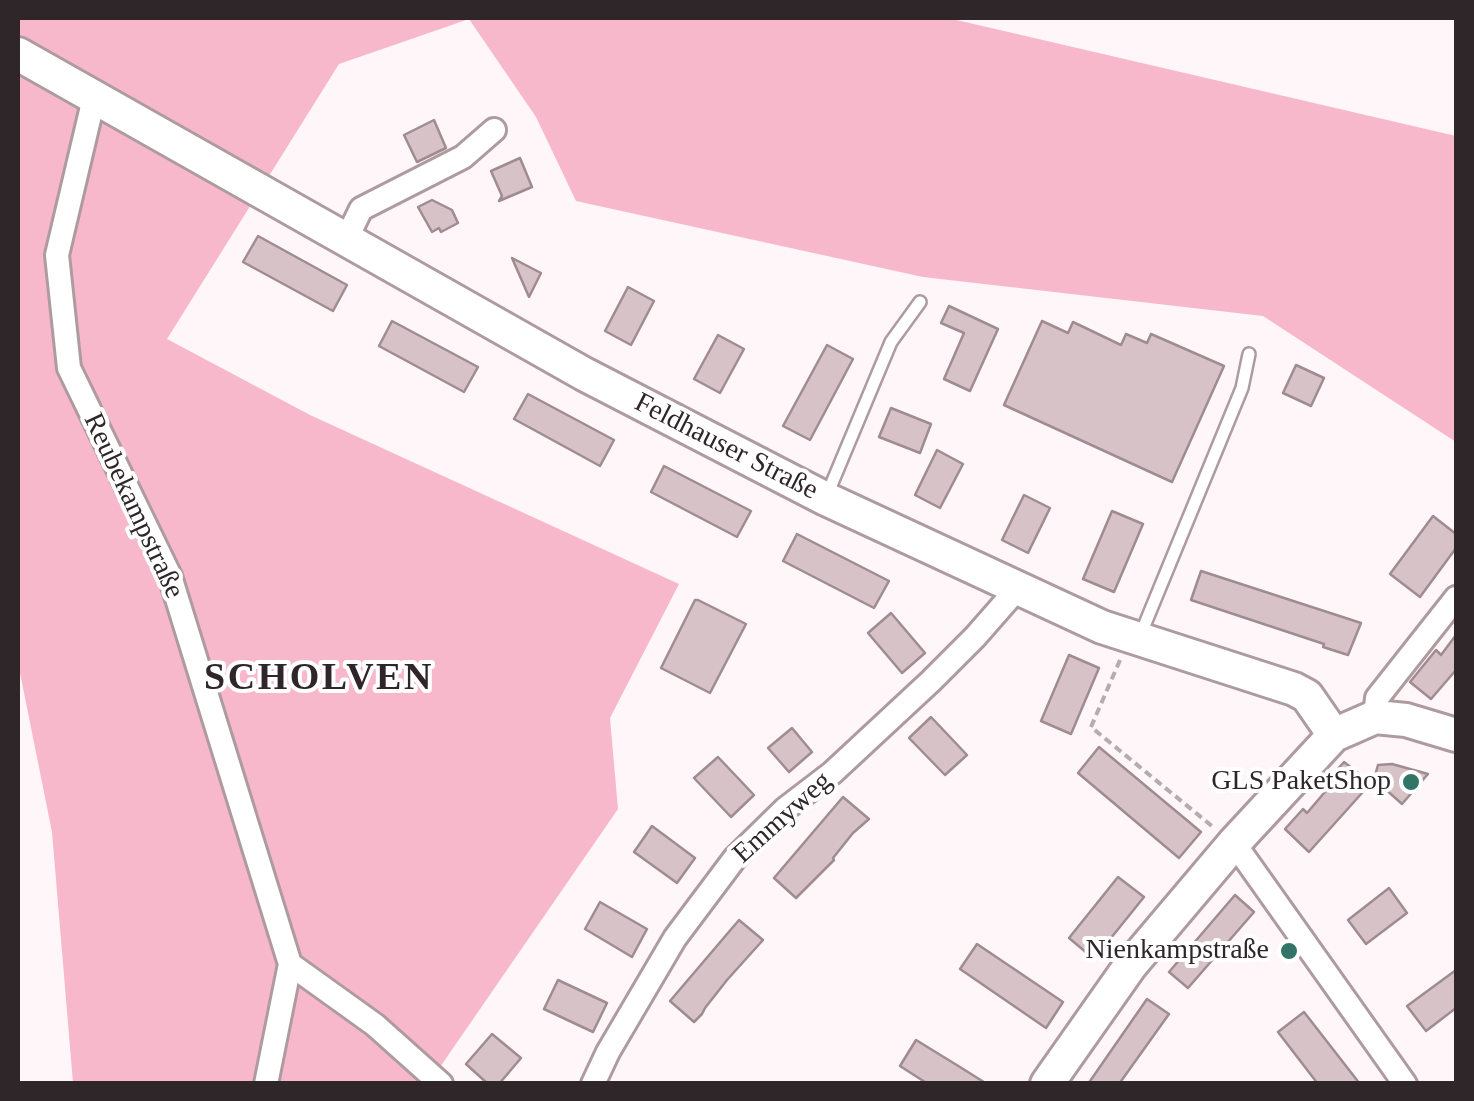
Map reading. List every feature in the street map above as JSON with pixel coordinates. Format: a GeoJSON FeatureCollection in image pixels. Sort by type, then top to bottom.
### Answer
{"type":"FeatureCollection","features":[{"type":"Feature","properties":{"kind":"street","name":"Feldhauser Straße"},"geometry":{"type":"LineString","coordinates":[[18,54],[584,374],[826,499],[1018,588],[1134,639],[1294,689],[1307,696],[1334,735]]}},
{"type":"Feature","properties":{"kind":"street","name":"Reubekampstraße"},"geometry":{"type":"LineString","coordinates":[[94,98],[57,255],[69,368],[170,576],[290,964],[266,1084]]}},
{"type":"Feature","properties":{"kind":"street"},"geometry":{"type":"LineString","coordinates":[[346,240],[361,209],[463,157],[494,130]]}},
{"type":"Feature","properties":{"kind":"street","name":"Emmyweg"},"geometry":{"type":"LineString","coordinates":[[594,1084],[608,1052],[675,938],[735,858],[931,681],[1018,588]]}},
{"type":"Feature","properties":{"kind":"street"},"geometry":{"type":"LineString","coordinates":[[1375,717],[1378,698],[1456,598]]}},
{"type":"Feature","properties":{"kind":"street"},"geometry":{"type":"LineString","coordinates":[[1047,1084],[1130,966],[1234,843],[1334,735],[1375,717],[1406,720],[1456,735]]}},
{"type":"Feature","properties":{"kind":"street"},"geometry":{"type":"LineString","coordinates":[[1234,843],[1405,1084]]}},
{"type":"Feature","properties":{"kind":"street"},"geometry":{"type":"LineString","coordinates":[[290,964],[375,1025],[441,1084]]}},
{"type":"Feature","properties":{"kind":"lane"},"geometry":{"type":"LineString","coordinates":[[826,499],[891,342],[920,302]]}},
{"type":"Feature","properties":{"kind":"lane"},"geometry":{"type":"LineString","coordinates":[[1134,639],[1242,388],[1249,354]]}},
{"type":"Feature","properties":{"kind":"path"},"geometry":{"type":"LineString","coordinates":[[1134,639],[1092,727],[1234,843]]}},
{"type":"Feature","properties":{"kind":"shaded area"},"geometry":{"type":"Polygon","coordinates":[[[18,18],[948,18],[1456,136],[1456,442],[1263,316],[923,277],[576,201],[536,117],[469,19],[339,64],[167,339],[310,415],[679,584],[610,718],[618,809],[429,1083],[73,1083],[52,832],[18,663],[18,18]]]}},
{"type":"Feature","properties":{"kind":"building"},"geometry":{"type":"Polygon","coordinates":[[[434,120],[446,148],[417,162],[404,135],[434,120]]]}},
{"type":"Feature","properties":{"kind":"building"},"geometry":{"type":"Polygon","coordinates":[[[520,158],[532,187],[499,201],[502,196],[491,171],[520,158]]]}},
{"type":"Feature","properties":{"kind":"building"},"geometry":{"type":"Polygon","coordinates":[[[432,200],[452,210],[458,223],[432,232],[418,207],[432,200]]]}},
{"type":"Feature","properties":{"kind":"building"},"geometry":{"type":"Polygon","coordinates":[[[258,236],[347,285],[333,311],[243,262],[258,236]]]}},
{"type":"Feature","properties":{"kind":"building"},"geometry":{"type":"Polygon","coordinates":[[[512,258],[541,273],[529,297],[512,258]]]}},
{"type":"Feature","properties":{"kind":"building"},"geometry":{"type":"Polygon","coordinates":[[[628,287],[654,301],[631,345],[605,331],[628,287]]]}},
{"type":"Feature","properties":{"kind":"building"},"geometry":{"type":"Polygon","coordinates":[[[949,306],[998,329],[970,391],[944,379],[964,333],[941,323],[949,306]]]}},
{"type":"Feature","properties":{"kind":"building"},"geometry":{"type":"Polygon","coordinates":[[[392,321],[478,367],[464,392],[379,346],[392,321]]]}},
{"type":"Feature","properties":{"kind":"building"},"geometry":{"type":"Polygon","coordinates":[[[1042,321],[1068,333],[1073,322],[1121,345],[1126,334],[1147,343],[1151,334],[1224,366],[1172,482],[1004,405],[1042,321]]]}},
{"type":"Feature","properties":{"kind":"building"},"geometry":{"type":"Polygon","coordinates":[[[718,335],[744,349],[720,393],[694,379],[718,335]]]}},
{"type":"Feature","properties":{"kind":"building"},"geometry":{"type":"Polygon","coordinates":[[[827,345],[853,359],[810,440],[783,426],[827,345]]]}},
{"type":"Feature","properties":{"kind":"building"},"geometry":{"type":"Polygon","coordinates":[[[1296,365],[1324,378],[1311,406],[1283,393],[1296,365]]]}},
{"type":"Feature","properties":{"kind":"building"},"geometry":{"type":"Polygon","coordinates":[[[528,394],[614,440],[600,466],[514,419],[528,394]]]}},
{"type":"Feature","properties":{"kind":"building"},"geometry":{"type":"Polygon","coordinates":[[[891,408],[931,424],[920,453],[879,437],[891,408]]]}},
{"type":"Feature","properties":{"kind":"building"},"geometry":{"type":"Polygon","coordinates":[[[937,450],[963,464],[940,508],[915,495],[937,450]]]}},
{"type":"Feature","properties":{"kind":"building"},"geometry":{"type":"Polygon","coordinates":[[[664,466],[751,511],[737,537],[651,492],[664,466]]]}},
{"type":"Feature","properties":{"kind":"building"},"geometry":{"type":"Polygon","coordinates":[[[1024,495],[1050,508],[1028,553],[1002,540],[1024,495]]]}},
{"type":"Feature","properties":{"kind":"building"},"geometry":{"type":"Polygon","coordinates":[[[1112,511],[1143,524],[1114,592],[1083,579],[1112,511]]]}},
{"type":"Feature","properties":{"kind":"building"},"geometry":{"type":"Polygon","coordinates":[[[1433,516],[1456,534],[1456,548],[1420,597],[1390,574],[1433,516]]]}},
{"type":"Feature","properties":{"kind":"building"},"geometry":{"type":"Polygon","coordinates":[[[797,534],[889,581],[874,608],[783,561],[797,534]]]}},
{"type":"Feature","properties":{"kind":"building"},"geometry":{"type":"Polygon","coordinates":[[[1201,571],[1361,623],[1348,655],[1191,600],[1201,571]]]}},
{"type":"Feature","properties":{"kind":"building"},"geometry":{"type":"Polygon","coordinates":[[[695,600],[746,624],[710,693],[661,668],[695,600]]]}},
{"type":"Feature","properties":{"kind":"building"},"geometry":{"type":"Polygon","coordinates":[[[891,613],[925,653],[902,673],[868,633],[891,613]]]}},
{"type":"Feature","properties":{"kind":"building"},"geometry":{"type":"Polygon","coordinates":[[[1456,635],[1456,670],[1431,699],[1410,682],[1436,650],[1441,655],[1456,635]]]}},
{"type":"Feature","properties":{"kind":"building"},"geometry":{"type":"Polygon","coordinates":[[[1069,655],[1099,668],[1071,734],[1041,721],[1069,655]]]}},
{"type":"Feature","properties":{"kind":"building"},"geometry":{"type":"Polygon","coordinates":[[[931,717],[967,755],[945,775],[909,738],[931,717]]]}},
{"type":"Feature","properties":{"kind":"building"},"geometry":{"type":"Polygon","coordinates":[[[792,728],[812,752],[789,772],[768,748],[792,728]]]}},
{"type":"Feature","properties":{"kind":"building"},"geometry":{"type":"Polygon","coordinates":[[[1099,747],[1201,832],[1179,858],[1078,773],[1099,747]]]}},
{"type":"Feature","properties":{"kind":"building"},"geometry":{"type":"Polygon","coordinates":[[[718,757],[754,795],[731,817],[694,778],[718,757]]]}},
{"type":"Feature","properties":{"kind":"building"},"geometry":{"type":"Polygon","coordinates":[[[1344,762],[1371,783],[1309,852],[1285,829],[1303,809],[1307,813],[1344,762]]]}},
{"type":"Feature","properties":{"kind":"building"},"geometry":{"type":"Polygon","coordinates":[[[1392,764],[1428,774],[1402,804],[1374,779],[1378,765],[1392,764]]]}},
{"type":"Feature","properties":{"kind":"building"},"geometry":{"type":"Polygon","coordinates":[[[843,797],[869,819],[796,898],[774,878],[843,797]]]}},
{"type":"Feature","properties":{"kind":"building"},"geometry":{"type":"Polygon","coordinates":[[[652,826],[695,858],[677,883],[634,852],[652,826]]]}},
{"type":"Feature","properties":{"kind":"building"},"geometry":{"type":"Polygon","coordinates":[[[1118,877],[1144,897],[1094,959],[1069,938],[1118,877]]]}},
{"type":"Feature","properties":{"kind":"building"},"geometry":{"type":"Polygon","coordinates":[[[1389,888],[1407,913],[1366,944],[1348,920],[1389,888]]]}},
{"type":"Feature","properties":{"kind":"building"},"geometry":{"type":"Polygon","coordinates":[[[1235,895],[1254,912],[1188,988],[1169,972],[1235,895]]]}},
{"type":"Feature","properties":{"kind":"building"},"geometry":{"type":"Polygon","coordinates":[[[600,902],[647,929],[632,957],[585,929],[600,902]]]}},
{"type":"Feature","properties":{"kind":"building"},"geometry":{"type":"Polygon","coordinates":[[[739,920],[763,940],[694,1022],[670,1001],[739,920]]]}},
{"type":"Feature","properties":{"kind":"building"},"geometry":{"type":"Polygon","coordinates":[[[977,944],[1063,1002],[1046,1028],[960,969],[977,944]]]}},
{"type":"Feature","properties":{"kind":"building"},"geometry":{"type":"Polygon","coordinates":[[[1456,970],[1456,1008],[1426,1031],[1407,1006],[1456,970]]]}},
{"type":"Feature","properties":{"kind":"building"},"geometry":{"type":"Polygon","coordinates":[[[558,980],[607,1003],[593,1032],[544,1009],[558,980]]]}},
{"type":"Feature","properties":{"kind":"building"},"geometry":{"type":"Polygon","coordinates":[[[1147,999],[1169,1014],[1119,1084],[1088,1084],[1147,999]]]}},
{"type":"Feature","properties":{"kind":"building"},"geometry":{"type":"Polygon","coordinates":[[[1304,1012],[1360,1084],[1318,1084],[1278,1032],[1304,1012]]]}},
{"type":"Feature","properties":{"kind":"building"},"geometry":{"type":"Polygon","coordinates":[[[492,1034],[521,1058],[499,1084],[488,1084],[466,1064],[492,1034]]]}},
{"type":"Feature","properties":{"kind":"building"},"geometry":{"type":"Polygon","coordinates":[[[916,1040],[987,1084],[928,1084],[900,1066],[916,1040]]]}},
{"type":"Feature","properties":{"kind":"place","name":"GLS PaketShop"},"geometry":{"type":"Point","coordinates":[1411,782]}},
{"type":"Feature","properties":{"kind":"place","name":"Nienkampstraße"},"geometry":{"type":"Point","coordinates":[1289,951]}},
{"type":"Feature","properties":{"kind":"district","name":"SCHOLVEN"},"geometry":{"type":"Point","coordinates":[319,679]}}]}
